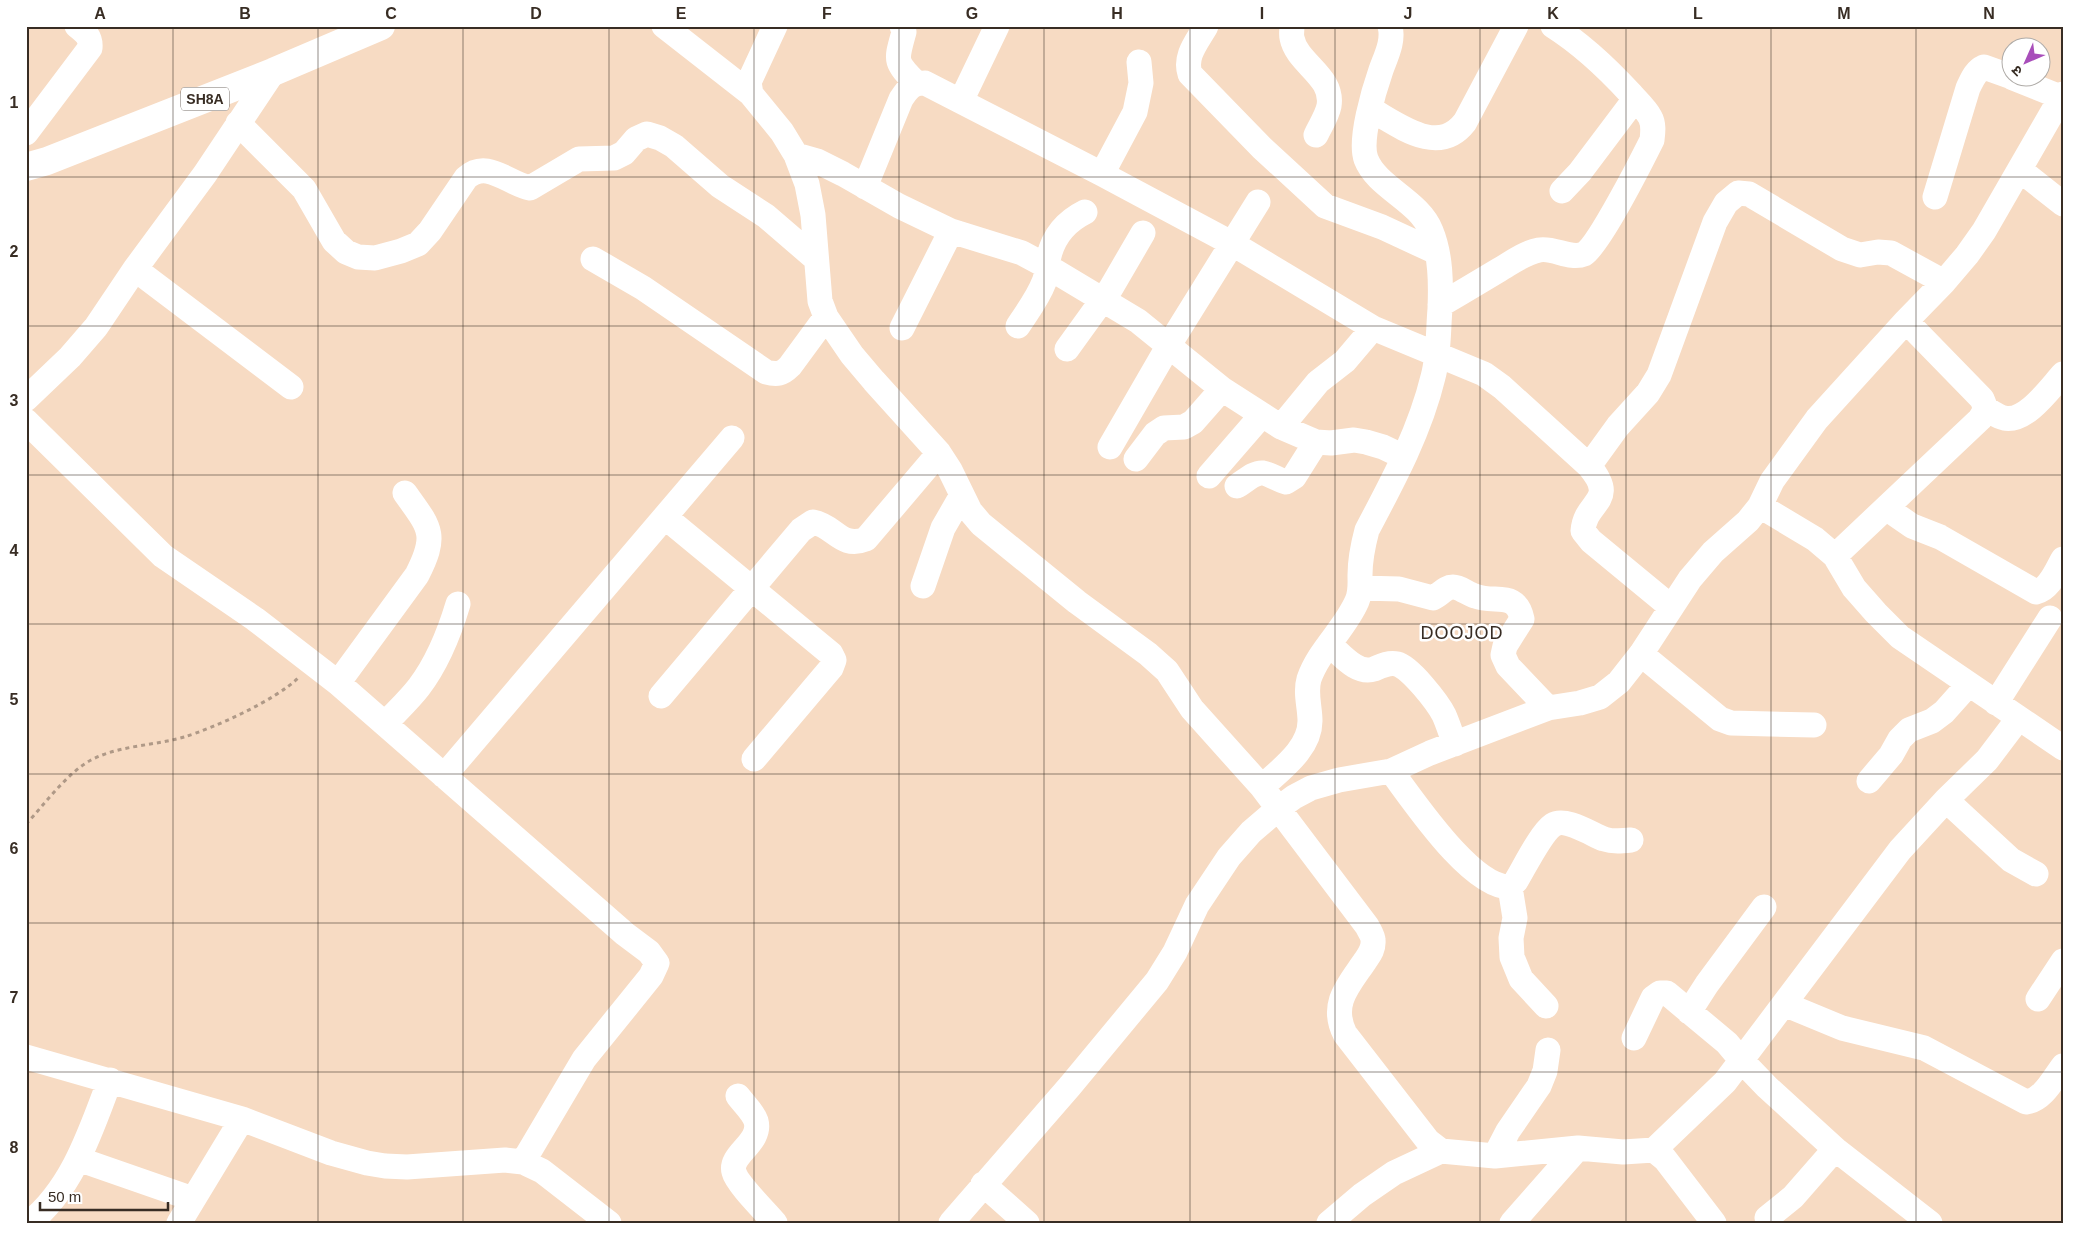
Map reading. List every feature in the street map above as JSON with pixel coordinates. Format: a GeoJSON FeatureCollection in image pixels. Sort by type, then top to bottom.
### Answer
{"type":"FeatureCollection","features":[{"type":"Feature","properties":{"kind":"main road","name":"SH8A"},"geometry":{"type":"LineString","coordinates":[[26,167],[48,161],[273,72],[382,26]]}},
{"type":"Feature","properties":{"kind":"street"},"geometry":{"type":"LineString","coordinates":[[26,133],[90,48],[87,34],[77,26]]}},
{"type":"Feature","properties":{"kind":"street"},"geometry":{"type":"LineString","coordinates":[[664,26],[751,94],[782,132],[796,155],[807,184],[813,215],[820,301],[826,317],[874,381],[939,453],[950,470],[970,511],[981,524],[1077,602],[1148,654],[1167,671],[1192,709],[1279,808],[1367,926],[1373,939],[1372,951],[1338,1007],[1338,1022],[1345,1034],[1428,1141],[1441,1151]]}},
{"type":"Feature","properties":{"kind":"street"},"geometry":{"type":"LineString","coordinates":[[751,94],[749,82],[775,26]]}},
{"type":"Feature","properties":{"kind":"street"},"geometry":{"type":"LineString","coordinates":[[902,26],[904,32],[898,62],[916,83]]}},
{"type":"Feature","properties":{"kind":"street"},"geometry":{"type":"LineString","coordinates":[[961,101],[997,26]]}},
{"type":"Feature","properties":{"kind":"street"},"geometry":{"type":"LineString","coordinates":[[1206,26],[1189,56],[1187,64],[1190,74],[1262,148],[1325,206],[1382,227],[1436,252]]}},
{"type":"Feature","properties":{"kind":"street"},"geometry":{"type":"LineString","coordinates":[[1292,26],[1292,39],[1299,54],[1326,86],[1328,95],[1329,106],[1316,135]]}},
{"type":"Feature","properties":{"kind":"street"},"geometry":{"type":"LineString","coordinates":[[1262,787],[1301,749],[1309,736],[1308,681],[1315,665],[1357,602],[1361,588],[1362,548],[1367,530],[1420,422],[1433,378],[1437,355],[1441,274],[1432,231],[1422,215],[1378,175],[1366,159],[1363,144],[1370,109],[1391,41],[1390,26]]}},
{"type":"Feature","properties":{"kind":"street"},"geometry":{"type":"LineString","coordinates":[[1370,109],[1413,132],[1432,139],[1447,137],[1458,131],[1465,122],[1516,26]]}},
{"type":"Feature","properties":{"kind":"street"},"geometry":{"type":"LineString","coordinates":[[1440,305],[1524,255],[1540,249],[1555,250],[1574,256],[1584,254],[1593,244],[1652,140],[1654,127],[1650,117],[1635,98],[1583,46],[1553,26]]}},
{"type":"Feature","properties":{"kind":"street"},"geometry":{"type":"LineString","coordinates":[[1102,174],[1135,112],[1141,83],[1138,62]]}},
{"type":"Feature","properties":{"kind":"street"},"geometry":{"type":"LineString","coordinates":[[1935,197],[1968,88],[1974,76],[1978,69],[1984,67],[2002,73]]}},
{"type":"Feature","properties":{"kind":"street"},"geometry":{"type":"LineString","coordinates":[[26,399],[70,357],[96,327],[273,72]]}},
{"type":"Feature","properties":{"kind":"street"},"geometry":{"type":"LineString","coordinates":[[865,187],[901,100],[907,89],[916,83],[926,83],[1102,174],[1233,244],[1373,328],[1484,374],[1589,466],[1598,477],[1602,488],[1601,496],[1584,522],[1583,531],[1591,541],[1671,607]]}},
{"type":"Feature","properties":{"kind":"street"},"geometry":{"type":"LineString","coordinates":[[951,1223],[1070,1086],[1157,981],[1175,952],[1197,905],[1229,857],[1251,832],[1279,808],[1311,788],[1339,780],[1390,771],[1548,708],[1580,703],[1600,697],[1619,682],[1641,654],[1690,578],[1713,552],[1748,521],[1760,506],[1772,481],[1817,419],[1944,282],[1984,231],[2062,96],[2041,88]]}},
{"type":"Feature","properties":{"kind":"street"},"geometry":{"type":"LineString","coordinates":[[1562,191],[1580,172],[1635,98]]}},
{"type":"Feature","properties":{"kind":"street"},"geometry":{"type":"LineString","coordinates":[[238,124],[304,189],[334,242],[346,252],[358,257],[375,258],[418,244],[430,232],[466,178],[474,171],[484,170],[520,186],[530,188],[579,159],[614,158],[624,153],[636,139],[647,134],[660,138],[674,146],[720,186],[766,216],[816,259]]}},
{"type":"Feature","properties":{"kind":"street"},"geometry":{"type":"LineString","coordinates":[[796,155],[817,161],[952,231],[1022,253],[1048,267],[1138,321],[1222,389],[1271,422],[1316,442],[1366,442],[1383,447],[1404,457]]}},
{"type":"Feature","properties":{"kind":"street"},"geometry":{"type":"LineString","coordinates":[[2020,170],[2063,204]]}},
{"type":"Feature","properties":{"kind":"street"},"geometry":{"type":"LineString","coordinates":[[1589,466],[1618,426],[1648,392],[1659,375],[1715,222],[1726,203],[1738,193],[1749,194],[1842,249],[1860,255],[1878,252],[1891,253],[1944,282]]}},
{"type":"Feature","properties":{"kind":"street"},"geometry":{"type":"LineString","coordinates":[[1110,447],[1169,345],[1258,202]]}},
{"type":"Feature","properties":{"kind":"street"},"geometry":{"type":"LineString","coordinates":[[1018,326],[1044,284],[1048,257],[1053,244],[1071,219],[1085,212]]}},
{"type":"Feature","properties":{"kind":"street"},"geometry":{"type":"LineString","coordinates":[[902,328],[952,231]]}},
{"type":"Feature","properties":{"kind":"street"},"geometry":{"type":"LineString","coordinates":[[1067,349],[1104,299],[1143,233]]}},
{"type":"Feature","properties":{"kind":"street"},"geometry":{"type":"LineString","coordinates":[[593,259],[642,288],[766,372],[774,374],[784,372],[790,366],[826,317]]}},
{"type":"Feature","properties":{"kind":"street"},"geometry":{"type":"LineString","coordinates":[[135,269],[291,387]]}},
{"type":"Feature","properties":{"kind":"street"},"geometry":{"type":"LineString","coordinates":[[1906,321],[1982,399],[1986,409],[2004,418],[2014,418],[2028,411],[2063,374]]}},
{"type":"Feature","properties":{"kind":"street"},"geometry":{"type":"LineString","coordinates":[[1209,476],[1345,361],[1373,328]]}},
{"type":"Feature","properties":{"kind":"street"},"geometry":{"type":"LineString","coordinates":[[1136,458],[1155,434],[1164,428],[1184,428],[1193,422],[1222,389]]}},
{"type":"Feature","properties":{"kind":"street"},"geometry":{"type":"LineString","coordinates":[[1835,556],[1980,419],[1986,409]]}},
{"type":"Feature","properties":{"kind":"street"},"geometry":{"type":"LineString","coordinates":[[26,421],[163,556],[247,613],[338,683],[649,952],[657,963],[651,976],[584,1059],[523,1162]]}},
{"type":"Feature","properties":{"kind":"street"},"geometry":{"type":"LineString","coordinates":[[444,776],[732,438]]}},
{"type":"Feature","properties":{"kind":"street"},"geometry":{"type":"LineString","coordinates":[[1237,486],[1256,475],[1264,473],[1276,480],[1286,482],[1294,477],[1316,442]]}},
{"type":"Feature","properties":{"kind":"street"},"geometry":{"type":"LineString","coordinates":[[660,696],[801,530],[813,522],[822,524],[844,540],[856,543],[866,539],[939,453]]}},
{"type":"Feature","properties":{"kind":"street"},"geometry":{"type":"LineString","coordinates":[[338,683],[417,575],[425,559],[430,543],[429,528],[405,493]]}},
{"type":"Feature","properties":{"kind":"street"},"geometry":{"type":"LineString","coordinates":[[923,586],[943,528],[962,495]]}},
{"type":"Feature","properties":{"kind":"street"},"geometry":{"type":"LineString","coordinates":[[1760,506],[1815,539],[1835,556],[1854,588],[1900,637],[2063,748]]}},
{"type":"Feature","properties":{"kind":"street"},"geometry":{"type":"LineString","coordinates":[[1886,508],[1912,526],[1940,537],[2036,592],[2042,590],[2048,584],[2063,559]]}},
{"type":"Feature","properties":{"kind":"street"},"geometry":{"type":"LineString","coordinates":[[665,517],[831,654],[834,660],[831,668],[754,759]]}},
{"type":"Feature","properties":{"kind":"street"},"geometry":{"type":"LineString","coordinates":[[1361,588],[1398,589],[1433,598],[1445,589],[1453,587],[1484,599],[1502,598],[1511,601],[1520,610],[1522,619],[1506,646],[1503,655],[1508,666],[1548,708]]}},
{"type":"Feature","properties":{"kind":"street"},"geometry":{"type":"LineString","coordinates":[[385,724],[419,687],[434,664],[448,636],[458,604]]}},
{"type":"Feature","properties":{"kind":"street"},"geometry":{"type":"LineString","coordinates":[[1996,703],[2050,618]]}},
{"type":"Feature","properties":{"kind":"street"},"geometry":{"type":"LineString","coordinates":[[1329,644],[1358,669],[1370,670],[1397,664],[1406,670],[1430,694],[1443,713],[1454,744]]}},
{"type":"Feature","properties":{"kind":"street"},"geometry":{"type":"LineString","coordinates":[[1641,654],[1720,719],[1731,723],[1814,725]]}},
{"type":"Feature","properties":{"kind":"street"},"geometry":{"type":"LineString","coordinates":[[1869,781],[1891,755],[1900,739],[1909,730],[1932,721],[1944,712],[1969,684]]}},
{"type":"Feature","properties":{"kind":"street"},"geometry":{"type":"LineString","coordinates":[[1329,1223],[1362,1195],[1394,1173],[1441,1151],[1495,1156],[1578,1148],[1623,1152],[1654,1150],[1725,1082],[1900,850],[1946,800],[1987,760],[2018,719]]}},
{"type":"Feature","properties":{"kind":"street"},"geometry":{"type":"LineString","coordinates":[[1390,771],[1435,829],[1461,858],[1476,873],[1503,887],[1510,887],[1516,881],[1547,831],[1554,824],[1565,823],[1605,839],[1617,841],[1631,840]]}},
{"type":"Feature","properties":{"kind":"street"},"geometry":{"type":"LineString","coordinates":[[1946,800],[2011,860],[2036,874]]}},
{"type":"Feature","properties":{"kind":"street"},"geometry":{"type":"LineString","coordinates":[[1510,887],[1515,918],[1511,938],[1512,958],[1521,979],[1546,1006]]}},
{"type":"Feature","properties":{"kind":"street"},"geometry":{"type":"LineString","coordinates":[[1689,1012],[1707,984],[1764,907]]}},
{"type":"Feature","properties":{"kind":"street"},"geometry":{"type":"LineString","coordinates":[[2038,999],[2063,961]]}},
{"type":"Feature","properties":{"kind":"street"},"geometry":{"type":"LineString","coordinates":[[1634,1038],[1653,998],[1660,993],[1667,994],[1727,1043],[1742,1061],[1835,1149],[1930,1223]]}},
{"type":"Feature","properties":{"kind":"street"},"geometry":{"type":"LineString","coordinates":[[1784,1004],[1842,1028],[1924,1048],[2026,1102],[2033,1101],[2040,1096],[2063,1066]]}},
{"type":"Feature","properties":{"kind":"street"},"geometry":{"type":"LineString","coordinates":[[1495,1156],[1508,1131],[1539,1086],[1545,1071],[1548,1050]]}},
{"type":"Feature","properties":{"kind":"street"},"geometry":{"type":"LineString","coordinates":[[26,1057],[242,1119],[331,1153],[385,1166],[505,1160],[523,1162],[542,1171],[610,1223]]}},
{"type":"Feature","properties":{"kind":"street"},"geometry":{"type":"LineString","coordinates":[[29,1223],[62,1186],[78,1159],[110,1080]]}},
{"type":"Feature","properties":{"kind":"street"},"geometry":{"type":"LineString","coordinates":[[738,1096],[756,1120],[757,1130],[735,1162],[733,1171],[738,1180],[775,1223]]}},
{"type":"Feature","properties":{"kind":"street"},"geometry":{"type":"LineString","coordinates":[[178,1223],[242,1119]]}},
{"type":"Feature","properties":{"kind":"street"},"geometry":{"type":"LineString","coordinates":[[1512,1223],[1578,1148]]}},
{"type":"Feature","properties":{"kind":"street"},"geometry":{"type":"LineString","coordinates":[[1767,1218],[1793,1197],[1835,1149]]}},
{"type":"Feature","properties":{"kind":"street"},"geometry":{"type":"LineString","coordinates":[[1654,1150],[1665,1159],[1714,1223]]}},
{"type":"Feature","properties":{"kind":"street"},"geometry":{"type":"LineString","coordinates":[[78,1159],[193,1199]]}},
{"type":"Feature","properties":{"kind":"street"},"geometry":{"type":"LineString","coordinates":[[983,1184],[1027,1223]]}},
{"type":"Feature","properties":{"kind":"path"},"geometry":{"type":"LineString","coordinates":[[26,824],[73,774],[90,761],[112,752],[183,737],[217,725],[275,695],[294,682],[313,663]]}},
{"type":"Feature","properties":{"kind":"district","name":"DOOJOD"},"geometry":{"type":"Point","coordinates":[1462,633]}}]}
